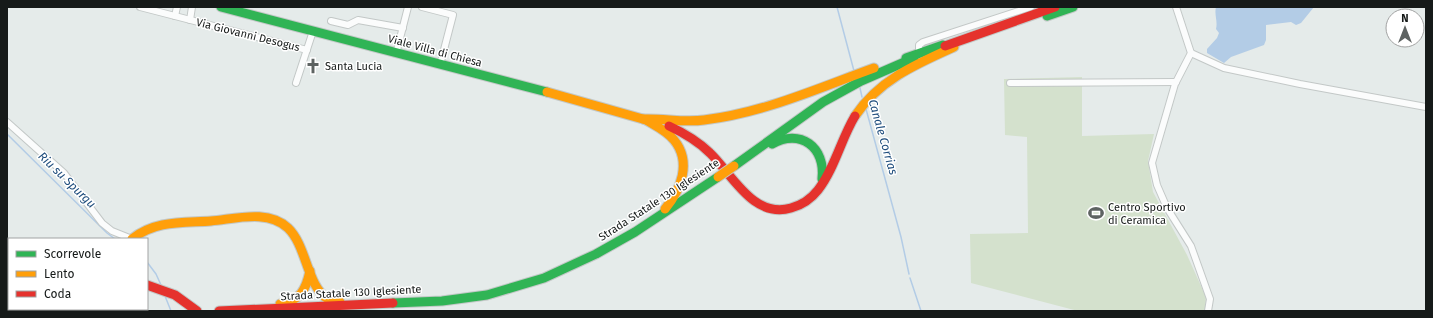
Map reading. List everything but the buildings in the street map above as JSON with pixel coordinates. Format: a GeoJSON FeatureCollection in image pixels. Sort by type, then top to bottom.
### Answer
{"type":"FeatureCollection","features":[{"type":"Feature","properties":{"kind":"main road","name":"Viale Villa di Chiesa"},"geometry":{"type":"LineString","coordinates":[[221,7],[396,54],[559,95],[643,119]]}},
{"type":"Feature","properties":{"kind":"main road","name":"Strada Statale 130 Iglesiente"},"geometry":{"type":"LineString","coordinates":[[218,311],[248,311],[442,301],[487,295],[544,278],[596,254],[635,232],[658,217],[671,206],[718,177],[811,110],[846,89],[860,78],[973,35],[1055,7]]}},
{"type":"Feature","properties":{"kind":"main road","name":"Strada Statale 130 Iglesiente"},"geometry":{"type":"LineString","coordinates":[[900,63],[954,47],[1073,7]]}},
{"type":"Feature","properties":{"kind":"main road"},"geometry":{"type":"LineString","coordinates":[[643,119],[651,118],[673,121],[697,121],[767,106],[844,78],[860,78],[919,54],[973,35]]}},
{"type":"Feature","properties":{"kind":"main road"},"geometry":{"type":"LineString","coordinates":[[643,119],[670,126],[693,139],[715,157],[747,195],[756,202],[765,207],[783,209],[800,205],[813,195],[822,184],[848,129],[858,111],[867,100],[894,76],[913,65],[954,47]]}},
{"type":"Feature","properties":{"kind":"main road"},"geometry":{"type":"LineString","coordinates":[[643,119],[662,129],[674,141],[683,162],[684,172],[678,192],[671,206]]}},
{"type":"Feature","properties":{"kind":"main road"},"geometry":{"type":"LineString","coordinates":[[734,165],[751,159],[780,139],[794,137],[809,143],[817,151],[823,165],[822,184]]}},
{"type":"Feature","properties":{"kind":"main road"},"geometry":{"type":"LineString","coordinates":[[134,238],[146,230],[166,224],[253,217],[272,219],[283,224],[294,233],[304,250],[310,271],[319,292],[325,298],[333,301],[382,300],[406,303]]}},
{"type":"Feature","properties":{"kind":"main road"},"geometry":{"type":"LineString","coordinates":[[248,311],[264,305],[286,304],[295,300],[306,287],[310,271]]}},
{"type":"Feature","properties":{"kind":"main road"},"geometry":{"type":"LineString","coordinates":[[148,285],[175,295],[197,311]]}},
{"type":"Feature","properties":{"kind":"main road"},"geometry":{"type":"LineString","coordinates":[[355,311],[382,308],[406,303]]}},
{"type":"Feature","properties":{"kind":"street","name":"Via Giovanni Desogus"},"geometry":{"type":"LineString","coordinates":[[140,7],[307,50]]}},
{"type":"Feature","properties":{"kind":"street"},"geometry":{"type":"LineString","coordinates":[[175,16],[177,7]]}},
{"type":"Feature","properties":{"kind":"street","name":"Via Giovanni Desogus"},"geometry":{"type":"LineString","coordinates":[[190,20],[192,7]]}},
{"type":"Feature","properties":{"kind":"street"},"geometry":{"type":"LineString","coordinates":[[396,54],[408,7]]}},
{"type":"Feature","properties":{"kind":"street"},"geometry":{"type":"LineString","coordinates":[[422,7],[453,15],[440,65]]}},
{"type":"Feature","properties":{"kind":"street"},"geometry":{"type":"LineString","coordinates":[[919,54],[919,45],[923,42],[1031,7]]}},
{"type":"Feature","properties":{"kind":"street"},"geometry":{"type":"LineString","coordinates":[[1176,7],[1191,53],[1176,82],[1152,163],[1157,185],[1167,208],[1191,246],[1210,299],[1208,311]]}},
{"type":"Feature","properties":{"kind":"street"},"geometry":{"type":"LineString","coordinates":[[331,21],[348,25],[358,20],[403,28]]}},
{"type":"Feature","properties":{"kind":"street"},"geometry":{"type":"LineString","coordinates":[[296,83],[313,32]]}},
{"type":"Feature","properties":{"kind":"street"},"geometry":{"type":"LineString","coordinates":[[1191,53],[1224,68],[1300,84],[1426,107]]}},
{"type":"Feature","properties":{"kind":"street"},"geometry":{"type":"LineString","coordinates":[[1010,83],[1176,82]]}},
{"type":"Feature","properties":{"kind":"street"},"geometry":{"type":"LineString","coordinates":[[7,122],[64,173],[102,223],[112,231],[130,238]]}},
{"type":"Feature","properties":{"kind":"green space","name":"Centro Sportivo di Ceramica"},"geometry":{"type":"Polygon","coordinates":[[[1082,77],[1082,136],[1154,134],[1148,161],[1153,192],[1187,255],[1206,297],[1205,311],[1078,311],[971,283],[970,234],[1028,233],[1027,137],[1005,135],[1004,79],[1082,77]]]}},
{"type":"Feature","properties":{"kind":"water"},"geometry":{"type":"Polygon","coordinates":[[[1216,7],[1314,7],[1301,23],[1296,25],[1291,22],[1266,25],[1266,40],[1264,45],[1231,57],[1224,63],[1207,53],[1207,49],[1217,38],[1219,33],[1216,29],[1216,7]]]}},
{"type":"Feature","properties":{"kind":"waterway","name":"Canale Corrias"},"geometry":{"type":"LineString","coordinates":[[837,7],[854,71]]}},
{"type":"Feature","properties":{"kind":"waterway","name":"Canale Corrias"},"geometry":{"type":"LineString","coordinates":[[860,88],[862,97]]}},
{"type":"Feature","properties":{"kind":"waterway","name":"Canale Corrias"},"geometry":{"type":"LineString","coordinates":[[866,109],[901,237],[909,274]]}},
{"type":"Feature","properties":{"kind":"waterway","name":"Riu su Spurgu"},"geometry":{"type":"LineString","coordinates":[[7,134],[114,238]]}},
{"type":"Feature","properties":{"kind":"waterway","name":"Riu su Spurgu"},"geometry":{"type":"LineString","coordinates":[[148,263],[156,274],[161,285]]}},
{"type":"Feature","properties":{"kind":"waterway","name":"Canale Corrias"},"geometry":{"type":"LineString","coordinates":[[910,278],[921,311]]}},
{"type":"Feature","properties":{"kind":"waterway","name":"Riu su Spurgu"},"geometry":{"type":"LineString","coordinates":[[165,296],[171,311]]}},
{"type":"Feature","properties":{"kind":"traffic: fast"},"geometry":{"type":"LineString","coordinates":[[221,7],[547,92]]}},
{"type":"Feature","properties":{"kind":"traffic: fast"},"geometry":{"type":"LineString","coordinates":[[1047,16],[1073,7]]}},
{"type":"Feature","properties":{"kind":"traffic: fast"},"geometry":{"type":"LineString","coordinates":[[906,58],[943,45]]}},
{"type":"Feature","properties":{"kind":"traffic: fast"},"geometry":{"type":"LineString","coordinates":[[734,166],[823,102],[861,81],[914,58]]}},
{"type":"Feature","properties":{"kind":"traffic: fast"},"geometry":{"type":"LineString","coordinates":[[772,144],[792,138],[809,144],[820,158],[822,179]]}},
{"type":"Feature","properties":{"kind":"traffic: fast"},"geometry":{"type":"LineString","coordinates":[[393,303],[442,301],[487,295],[544,278],[596,254],[635,232],[718,177]]}},
{"type":"Feature","properties":{"kind":"traffic: slow"},"geometry":{"type":"LineString","coordinates":[[855,116],[875,92],[899,74],[954,47]]}},
{"type":"Feature","properties":{"kind":"traffic: slow"},"geometry":{"type":"LineString","coordinates":[[643,119],[696,121],[726,117],[769,106],[874,68]]}},
{"type":"Feature","properties":{"kind":"traffic: slow"},"geometry":{"type":"LineString","coordinates":[[547,92],[650,121]]}},
{"type":"Feature","properties":{"kind":"traffic: slow"},"geometry":{"type":"LineString","coordinates":[[646,120],[661,129],[674,140],[682,157],[683,166],[680,185],[665,209]]}},
{"type":"Feature","properties":{"kind":"traffic: slow"},"geometry":{"type":"LineString","coordinates":[[718,177],[734,166]]}},
{"type":"Feature","properties":{"kind":"traffic: slow"},"geometry":{"type":"LineString","coordinates":[[134,238],[150,228],[160,225],[241,217],[261,217],[271,219],[280,222],[288,228],[294,236],[311,276],[321,293],[328,299],[340,302]]}},
{"type":"Feature","properties":{"kind":"traffic: slow"},"geometry":{"type":"LineString","coordinates":[[280,304],[293,300],[301,294],[310,271]]}},
{"type":"Feature","properties":{"kind":"traffic: jam"},"geometry":{"type":"LineString","coordinates":[[945,46],[1055,7]]}},
{"type":"Feature","properties":{"kind":"traffic: jam"},"geometry":{"type":"LineString","coordinates":[[669,126],[680,131],[701,145],[718,162],[735,183],[754,201],[765,207],[778,210],[799,205],[809,199],[818,190],[829,172],[855,116]]}},
{"type":"Feature","properties":{"kind":"traffic: jam"},"geometry":{"type":"LineString","coordinates":[[148,285],[175,295],[197,311]]}},
{"type":"Feature","properties":{"kind":"traffic: jam"},"geometry":{"type":"LineString","coordinates":[[219,311],[393,303]]}},
{"type":"Feature","properties":{"kind":"place","name":"Santa Lucia"},"geometry":{"type":"Point","coordinates":[313,66]}},
{"type":"Feature","properties":{"kind":"place","name":"Centro Sportivo di Ceramica"},"geometry":{"type":"Point","coordinates":[1096,213]}}]}
